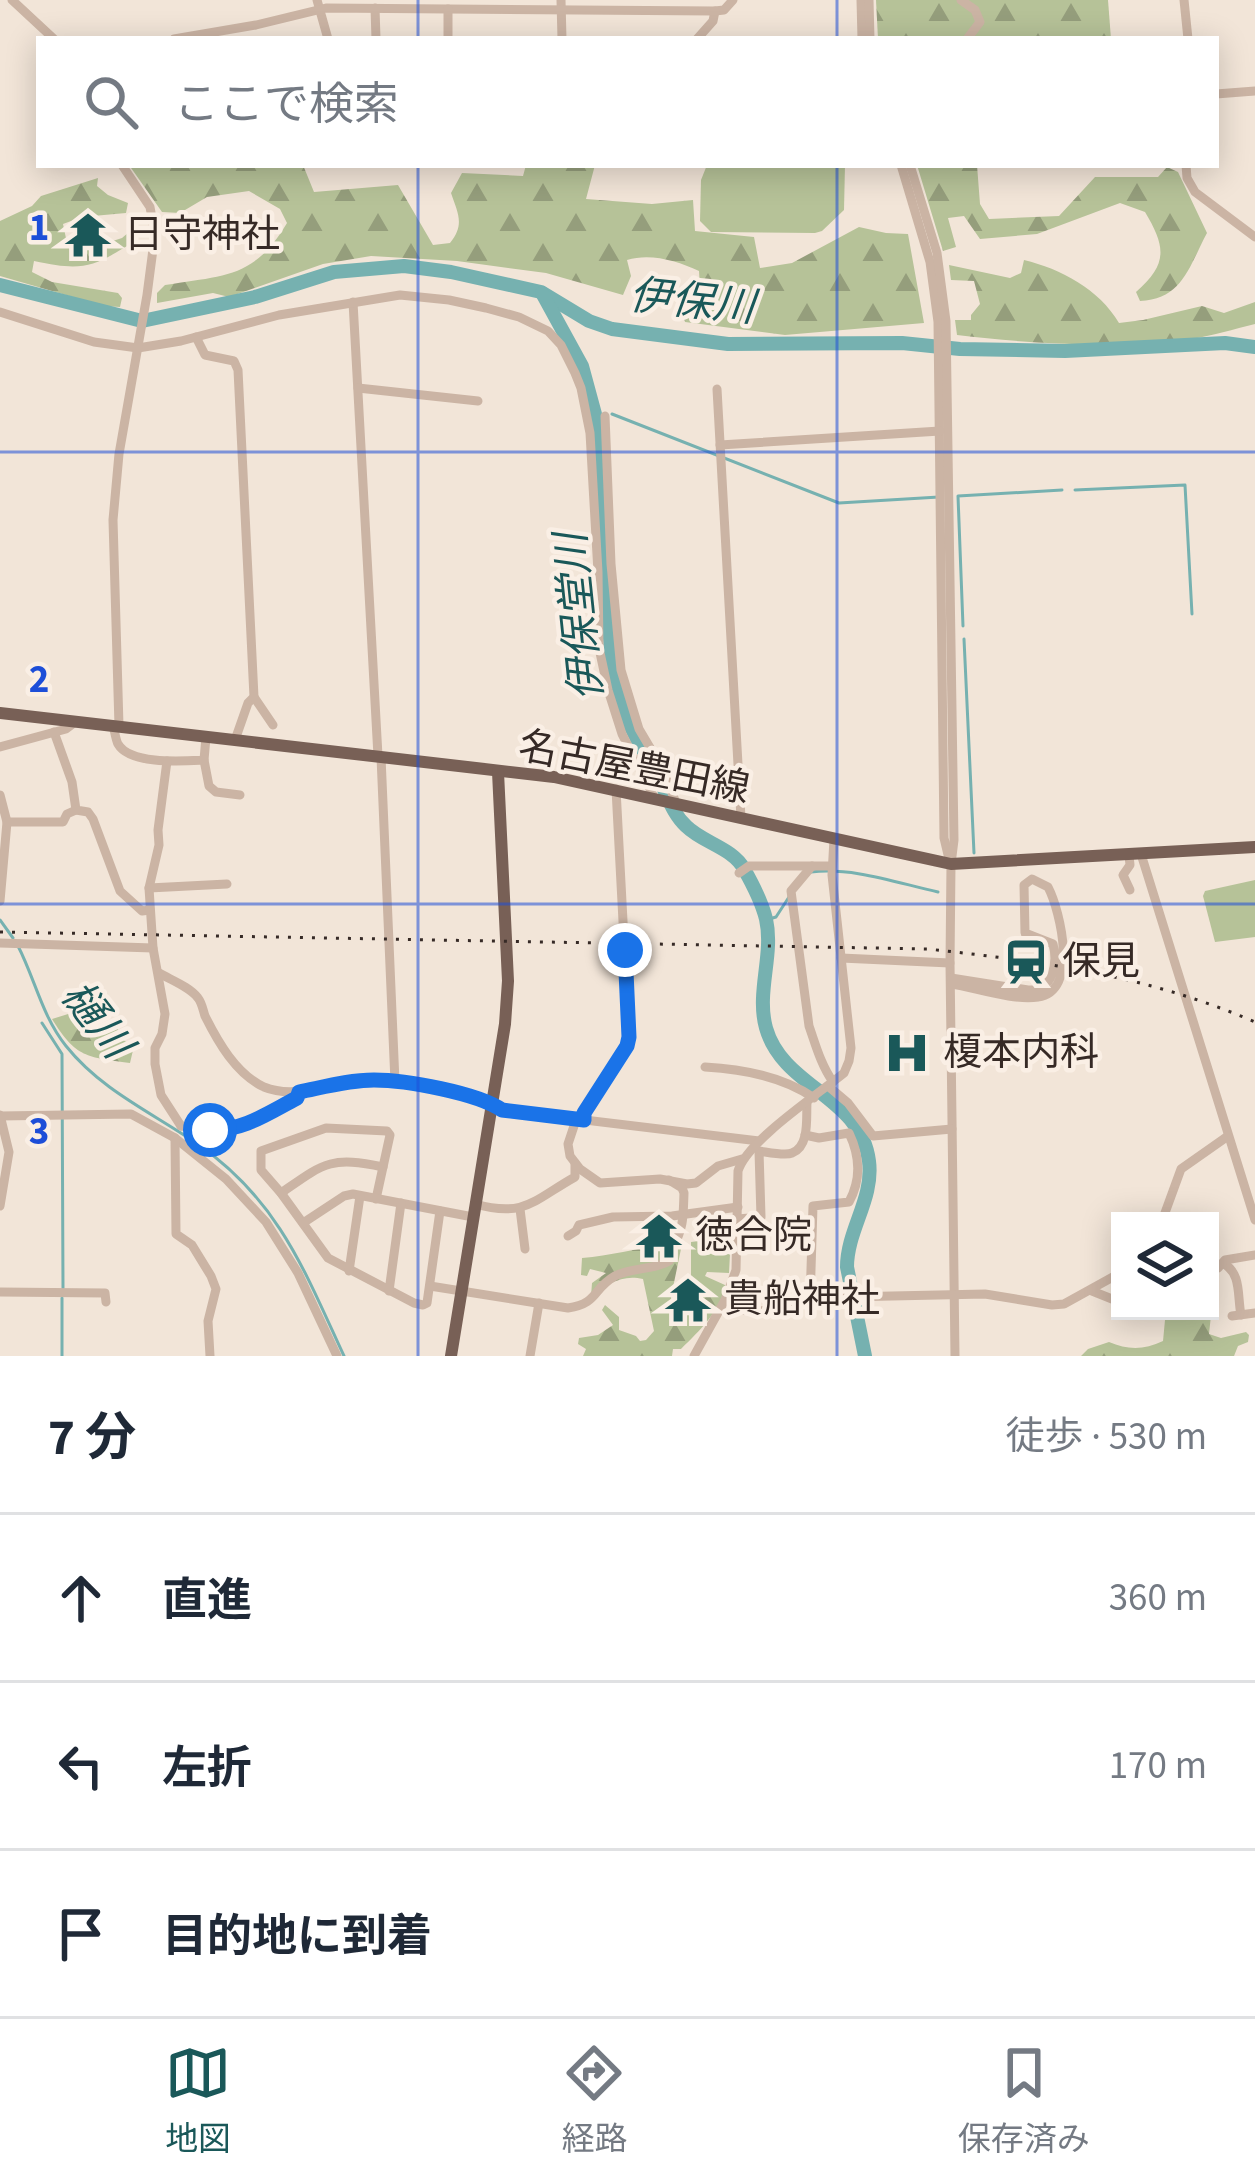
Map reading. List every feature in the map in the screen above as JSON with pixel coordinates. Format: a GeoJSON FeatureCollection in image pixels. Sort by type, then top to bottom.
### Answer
{"type":"FeatureCollection","features":[{"type":"Feature","properties":{"kind":"main road","name":"名古屋豊田線"},"geometry":{"type":"LineString","coordinates":[[0,713],[554,777],[951,864],[1255,847]]}},
{"type":"Feature","properties":{"kind":"main road"},"geometry":{"type":"LineString","coordinates":[[451,1356],[505,1024],[508,981],[498,772]]}},
{"type":"Feature","properties":{"kind":"street"},"geometry":{"type":"LineString","coordinates":[[12,0],[51,36]]}},
{"type":"Feature","properties":{"kind":"street"},"geometry":{"type":"LineString","coordinates":[[192,36],[318,5],[420,4],[448,9],[612,5],[715,11],[724,10],[734,0]]}},
{"type":"Feature","properties":{"kind":"street"},"geometry":{"type":"LineString","coordinates":[[865,0],[866,36]]}},
{"type":"Feature","properties":{"kind":"street"},"geometry":{"type":"LineString","coordinates":[[961,0],[975,10],[980,22],[969,36]]}},
{"type":"Feature","properties":{"kind":"street"},"geometry":{"type":"LineString","coordinates":[[1184,0],[1188,36]]}},
{"type":"Feature","properties":{"kind":"street"},"geometry":{"type":"LineString","coordinates":[[318,5],[327,36]]}},
{"type":"Feature","properties":{"kind":"street"},"geometry":{"type":"LineString","coordinates":[[561,5],[562,36]]}},
{"type":"Feature","properties":{"kind":"street"},"geometry":{"type":"LineString","coordinates":[[375,8],[376,36]]}},
{"type":"Feature","properties":{"kind":"street"},"geometry":{"type":"LineString","coordinates":[[448,9],[448,36]]}},
{"type":"Feature","properties":{"kind":"street"},"geometry":{"type":"LineString","coordinates":[[700,36],[715,11]]}},
{"type":"Feature","properties":{"kind":"street"},"geometry":{"type":"LineString","coordinates":[[1219,94],[1255,92]]}},
{"type":"Feature","properties":{"kind":"street"},"geometry":{"type":"LineString","coordinates":[[124,168],[150,207],[155,234],[118,454],[113,520],[118,744],[132,755],[204,760]]}},
{"type":"Feature","properties":{"kind":"street"},"geometry":{"type":"LineString","coordinates":[[906,168],[937,253],[942,322],[954,840],[950,963],[956,1356]]}},
{"type":"Feature","properties":{"kind":"street"},"geometry":{"type":"LineString","coordinates":[[1186,168],[1195,192],[1255,237]]}},
{"type":"Feature","properties":{"kind":"street"},"geometry":{"type":"LineString","coordinates":[[0,312],[94,342],[139,345],[400,295],[502,313],[553,334],[581,388],[590,433],[599,648],[608,691],[622,734],[667,801]]}},
{"type":"Feature","properties":{"kind":"street"},"geometry":{"type":"LineString","coordinates":[[352,302],[395,1082]]}},
{"type":"Feature","properties":{"kind":"street"},"geometry":{"type":"LineString","coordinates":[[196,337],[205,355],[234,361],[238,370],[254,697],[273,725]]}},
{"type":"Feature","properties":{"kind":"street"},"geometry":{"type":"LineString","coordinates":[[943,369],[944,838],[951,864]]}},
{"type":"Feature","properties":{"kind":"street"},"geometry":{"type":"LineString","coordinates":[[358,388],[478,401]]}},
{"type":"Feature","properties":{"kind":"street"},"geometry":{"type":"LineString","coordinates":[[717,389],[741,818]]}},
{"type":"Feature","properties":{"kind":"street"},"geometry":{"type":"LineString","coordinates":[[605,416],[621,670],[639,730],[662,768],[667,801]]}},
{"type":"Feature","properties":{"kind":"street"},"geometry":{"type":"LineString","coordinates":[[720,445],[940,431]]}},
{"type":"Feature","properties":{"kind":"street"},"geometry":{"type":"LineString","coordinates":[[235,740],[254,697]]}},
{"type":"Feature","properties":{"kind":"street"},"geometry":{"type":"LineString","coordinates":[[0,747],[66,729],[77,721]]}},
{"type":"Feature","properties":{"kind":"street"},"geometry":{"type":"LineString","coordinates":[[54,732],[72,782],[76,810]]}},
{"type":"Feature","properties":{"kind":"street"},"geometry":{"type":"LineString","coordinates":[[206,737],[208,786],[239,795]]}},
{"type":"Feature","properties":{"kind":"street"},"geometry":{"type":"LineString","coordinates":[[167,761],[159,845],[149,888],[153,948],[165,1013],[155,1048],[161,1095],[178,1132],[266,1222],[298,1273],[337,1356]]}},
{"type":"Feature","properties":{"kind":"street"},"geometry":{"type":"LineString","coordinates":[[303,1223],[344,1196],[440,1211],[520,1209],[574,1177],[568,1144],[629,1037],[616,790]]}},
{"type":"Feature","properties":{"kind":"street"},"geometry":{"type":"LineString","coordinates":[[0,795],[7,822],[0,901]]}},
{"type":"Feature","properties":{"kind":"street"},"geometry":{"type":"LineString","coordinates":[[7,822],[63,822],[76,810],[88,812],[120,891],[142,911],[150,910]]}},
{"type":"Feature","properties":{"kind":"street"},"geometry":{"type":"LineString","coordinates":[[574,1163],[600,1183],[696,1183],[711,1169],[742,1159],[844,1073],[850,1048],[832,870],[834,839]]}},
{"type":"Feature","properties":{"kind":"street"},"geometry":{"type":"LineString","coordinates":[[1130,890],[1123,875],[1135,855]]}},
{"type":"Feature","properties":{"kind":"street"},"geometry":{"type":"LineString","coordinates":[[1135,855],[1255,1220]]}},
{"type":"Feature","properties":{"kind":"street"},"geometry":{"type":"LineString","coordinates":[[744,869],[812,866],[832,870]]}},
{"type":"Feature","properties":{"kind":"street"},"geometry":{"type":"LineString","coordinates":[[738,1220],[761,1217],[759,1151],[790,1154],[796,1150],[821,1092],[818,1045],[810,1031],[792,893],[812,866]]}},
{"type":"Feature","properties":{"kind":"street"},"geometry":{"type":"LineString","coordinates":[[1032,879],[1048,887],[1064,951],[1061,980],[1051,993],[1024,997],[951,981],[1039,991],[1046,987],[1053,944],[1025,933],[1023,904],[1025,883],[1032,879]]}},
{"type":"Feature","properties":{"kind":"street"},"geometry":{"type":"LineString","coordinates":[[149,888],[227,884]]}},
{"type":"Feature","properties":{"kind":"street"},"geometry":{"type":"LineString","coordinates":[[5,943],[153,948]]}},
{"type":"Feature","properties":{"kind":"street"},"geometry":{"type":"LineString","coordinates":[[841,958],[950,963]]}},
{"type":"Feature","properties":{"kind":"street"},"geometry":{"type":"LineString","coordinates":[[159,973],[198,998],[216,1036],[246,1076],[270,1089],[299,1092],[374,1080],[395,1082],[437,1088],[502,1110],[759,1141]]}},
{"type":"Feature","properties":{"kind":"street"},"geometry":{"type":"LineString","coordinates":[[705,1067],[754,1072],[848,1103],[873,1136],[952,1129]]}},
{"type":"Feature","properties":{"kind":"street"},"geometry":{"type":"LineString","coordinates":[[0,1206],[9,1152],[0,1116],[131,1114],[178,1132],[226,1130],[297,1098],[299,1092]]}},
{"type":"Feature","properties":{"kind":"street"},"geometry":{"type":"LineString","coordinates":[[376,1199],[387,1131],[326,1128],[261,1151],[261,1170],[328,1258],[423,1306],[440,1211]]}},
{"type":"Feature","properties":{"kind":"street"},"geometry":{"type":"LineString","coordinates":[[178,1132],[176,1234],[192,1245],[216,1289],[208,1322],[210,1356]]}},
{"type":"Feature","properties":{"kind":"street"},"geometry":{"type":"LineString","coordinates":[[805,1135],[819,1138],[849,1133],[858,1172],[858,1185],[849,1202],[813,1206],[810,1301]]}},
{"type":"Feature","properties":{"kind":"street"},"geometry":{"type":"LineString","coordinates":[[1165,1212],[1181,1169],[1228,1136]]}},
{"type":"Feature","properties":{"kind":"street"},"geometry":{"type":"LineString","coordinates":[[694,1356],[736,1270],[742,1159]]}},
{"type":"Feature","properties":{"kind":"street"},"geometry":{"type":"LineString","coordinates":[[281,1193],[333,1162],[382,1167]]}},
{"type":"Feature","properties":{"kind":"street"},"geometry":{"type":"LineString","coordinates":[[1242,1178],[1255,1176]]}},
{"type":"Feature","properties":{"kind":"street"},"geometry":{"type":"LineString","coordinates":[[430,1286],[568,1308],[582,1306],[620,1273],[667,1262],[683,1229],[684,1214],[683,1190],[669,1180]]}},
{"type":"Feature","properties":{"kind":"street"},"geometry":{"type":"LineString","coordinates":[[349,1270],[360,1196]]}},
{"type":"Feature","properties":{"kind":"street"},"geometry":{"type":"LineString","coordinates":[[388,1291],[401,1203]]}},
{"type":"Feature","properties":{"kind":"street"},"geometry":{"type":"LineString","coordinates":[[568,1236],[576,1232],[576,1226],[614,1216],[738,1207]]}},
{"type":"Feature","properties":{"kind":"street"},"geometry":{"type":"LineString","coordinates":[[520,1209],[525,1249]]}},
{"type":"Feature","properties":{"kind":"street"},"geometry":{"type":"LineString","coordinates":[[1219,1265],[1255,1255]]}},
{"type":"Feature","properties":{"kind":"street"},"geometry":{"type":"LineString","coordinates":[[1223,1263],[1237,1276],[1237,1315],[1255,1313]]}},
{"type":"Feature","properties":{"kind":"street"},"geometry":{"type":"LineString","coordinates":[[725,1300],[756,1312],[844,1298],[955,1295],[1015,1297],[1052,1305],[1064,1304],[1111,1279]]}},
{"type":"Feature","properties":{"kind":"street"},"geometry":{"type":"LineString","coordinates":[[1092,1291],[1111,1299]]}},
{"type":"Feature","properties":{"kind":"street"},"geometry":{"type":"LineString","coordinates":[[0,1292],[105,1293],[106,1302]]}},
{"type":"Feature","properties":{"kind":"street"},"geometry":{"type":"LineString","coordinates":[[530,1356],[539,1303]]}},
{"type":"Feature","properties":{"kind":"green space"},"geometry":{"type":"Polygon","coordinates":[[[876,0],[1108,0],[1111,36],[878,36],[876,0]]]}},
{"type":"Feature","properties":{"kind":"green space"},"geometry":{"type":"Polygon","coordinates":[[[131,168],[304,168],[314,192],[398,185],[433,245],[450,243],[457,230],[459,219],[451,193],[462,173],[523,176],[525,168],[594,168],[586,199],[652,204],[693,200],[695,231],[754,237],[760,268],[792,263],[859,227],[908,234],[924,323],[785,335],[685,322],[680,302],[700,288],[699,271],[645,257],[627,260],[631,276],[623,295],[546,273],[371,256],[323,264],[229,297],[213,293],[157,303],[157,293],[165,285],[221,276],[249,265],[287,223],[280,209],[249,191],[207,197],[180,213],[162,212],[131,168]]]}},
{"type":"Feature","properties":{"kind":"green space"},"geometry":{"type":"Polygon","coordinates":[[[706,168],[845,168],[844,210],[815,233],[711,232],[700,221],[706,168]]]}},
{"type":"Feature","properties":{"kind":"green space"},"geometry":{"type":"Polygon","coordinates":[[[918,168],[977,168],[980,204],[989,219],[1059,216],[1095,177],[1158,177],[1169,168],[1178,172],[1207,233],[1183,279],[1166,294],[1140,301],[1136,292],[1154,273],[1160,245],[1145,212],[1120,203],[1037,234],[980,239],[964,216],[948,218],[956,247],[943,251],[918,168]]]}},
{"type":"Feature","properties":{"kind":"green space"},"geometry":{"type":"Polygon","coordinates":[[[98,178],[97,186],[128,203],[126,213],[82,217],[63,224],[67,243],[88,249],[122,238],[135,227],[138,239],[89,265],[34,261],[32,272],[52,282],[118,293],[120,307],[0,276],[0,221],[32,206],[41,196],[98,178]]]}},
{"type":"Feature","properties":{"kind":"green space"},"geometry":{"type":"Polygon","coordinates":[[[1024,260],[1078,282],[1119,323],[1202,306],[1224,313],[1255,302],[1255,324],[1191,339],[1133,344],[957,335],[955,320],[971,320],[980,304],[974,281],[951,280],[949,265],[1010,278],[1021,273],[1024,260]]]}},
{"type":"Feature","properties":{"kind":"green space"},"geometry":{"type":"Polygon","coordinates":[[[1255,880],[1255,937],[1215,942],[1205,891],[1255,880]]]}},
{"type":"Feature","properties":{"kind":"green space"},"geometry":{"type":"Polygon","coordinates":[[[81,1010],[93,1031],[116,1025],[123,1040],[134,1046],[130,1063],[93,1057],[68,1041],[52,1019],[81,1010]]]}},
{"type":"Feature","properties":{"kind":"green space"},"geometry":{"type":"Polygon","coordinates":[[[676,1229],[675,1242],[681,1249],[672,1314],[684,1314],[694,1295],[691,1242],[722,1234],[730,1254],[729,1273],[707,1272],[705,1276],[725,1285],[708,1320],[681,1349],[673,1349],[672,1356],[583,1356],[586,1349],[578,1344],[579,1338],[598,1335],[613,1325],[602,1310],[605,1305],[619,1317],[619,1330],[640,1341],[654,1331],[643,1279],[622,1279],[591,1296],[592,1283],[606,1273],[590,1269],[587,1276],[581,1275],[582,1258],[664,1245],[676,1229]]]}},
{"type":"Feature","properties":{"kind":"green space"},"geometry":{"type":"Polygon","coordinates":[[[1165,1320],[1210,1320],[1209,1334],[1221,1338],[1249,1335],[1234,1356],[1081,1356],[1109,1342],[1136,1348],[1163,1341],[1165,1320]]]}},
{"type":"Feature","properties":{"kind":"waterway","name":"伊保川"},"geometry":{"type":"LineString","coordinates":[[0,285],[142,321],[255,297],[334,272],[404,266],[541,292],[612,329],[728,344],[902,343],[1065,351],[1225,343],[1255,347]]}},
{"type":"Feature","properties":{"kind":"waterway","name":"伊保堂川"},"geometry":{"type":"LineString","coordinates":[[542,293],[582,366],[595,414],[611,653],[622,705],[677,816],[739,862],[756,893],[768,933],[763,1014],[775,1048],[852,1121],[863,1139],[869,1175],[847,1267],[865,1356]]}},
{"type":"Feature","properties":{"kind":"waterway"},"geometry":{"type":"LineString","coordinates":[[612,414],[839,503],[939,497]]}},
{"type":"Feature","properties":{"kind":"waterway"},"geometry":{"type":"LineString","coordinates":[[1075,490],[1185,485],[1192,614]]}},
{"type":"Feature","properties":{"kind":"waterway"},"geometry":{"type":"LineString","coordinates":[[963,626],[958,496],[1062,490]]}},
{"type":"Feature","properties":{"kind":"waterway"},"geometry":{"type":"LineString","coordinates":[[964,639],[974,853]]}},
{"type":"Feature","properties":{"kind":"waterway"},"geometry":{"type":"LineString","coordinates":[[811,872],[859,874],[938,892]]}},
{"type":"Feature","properties":{"kind":"waterway"},"geometry":{"type":"LineString","coordinates":[[766,920],[776,917],[789,897]]}},
{"type":"Feature","properties":{"kind":"waterway","name":"樋川"},"geometry":{"type":"LineString","coordinates":[[0,920],[13,938]]}},
{"type":"Feature","properties":{"kind":"waterway","name":"樋川"},"geometry":{"type":"LineString","coordinates":[[18,946],[51,1022],[80,1062],[227,1167],[270,1214],[302,1267],[344,1356]]}},
{"type":"Feature","properties":{"kind":"waterway"},"geometry":{"type":"LineString","coordinates":[[42,1023],[62,1054],[63,1288]]}},
{"type":"Feature","properties":{"kind":"waterway"},"geometry":{"type":"LineString","coordinates":[[62,1298],[62,1356]]}},
{"type":"Feature","properties":{"kind":"railway"},"geometry":{"type":"LineString","coordinates":[[0,932],[928,949],[1054,965],[1134,982],[1255,1022]]}},
{"type":"Feature","properties":{"kind":"place","name":"日守神社"},"geometry":{"type":"Point","coordinates":[88,235]}},
{"type":"Feature","properties":{"kind":"place","name":"保見"},"geometry":{"type":"Point","coordinates":[1026,962]}},
{"type":"Feature","properties":{"kind":"place","name":"榎本内科"},"geometry":{"type":"Point","coordinates":[907,1053]}},
{"type":"Feature","properties":{"kind":"place","name":"徳合院"},"geometry":{"type":"Point","coordinates":[659,1236]}},
{"type":"Feature","properties":{"kind":"place","name":"貴船神社"},"geometry":{"type":"Point","coordinates":[688,1300]}},
{"type":"Feature","properties":{"kind":"route"},"geometry":{"type":"LineString","coordinates":[[210,1130],[245,1125],[297,1098],[299,1092],[374,1080],[437,1088],[502,1110],[584,1120],[627,1046],[625,950]]}}]}
